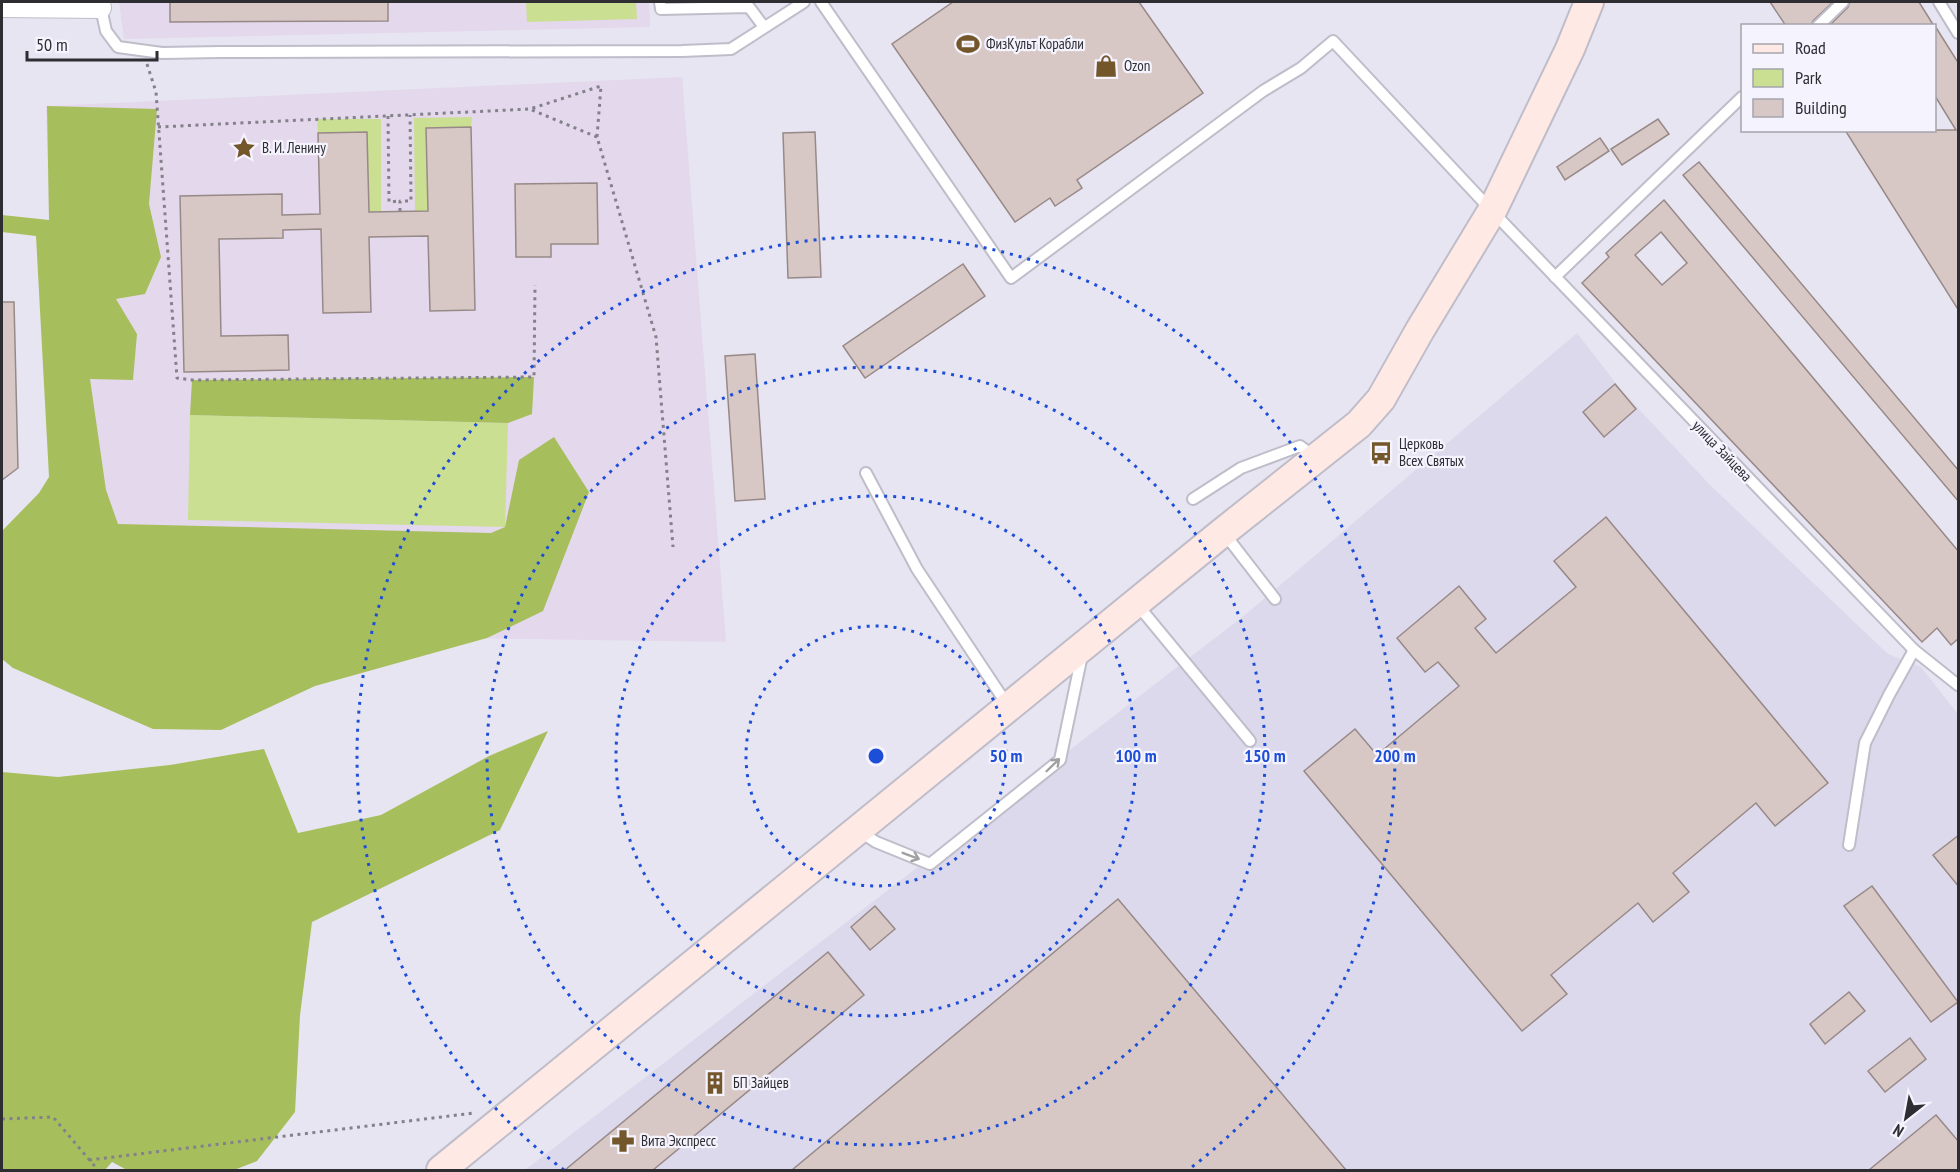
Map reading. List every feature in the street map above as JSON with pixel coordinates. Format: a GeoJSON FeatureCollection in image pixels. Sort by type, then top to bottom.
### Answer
{"type":"FeatureCollection","features":[{"type":"Feature","properties":{"kind":"street"},"geometry":{"type":"LineString","coordinates":[[441,1170],[1223,532],[1359,424],[1381,399],[1492,211],[1570,49],[1589,2]]}},
{"type":"Feature","properties":{"kind":"street"},"geometry":{"type":"LineString","coordinates":[[2,7],[101,5]]}},
{"type":"Feature","properties":{"kind":"lane"},"geometry":{"type":"LineString","coordinates":[[660,2],[661,9],[748,7],[764,27]]}},
{"type":"Feature","properties":{"kind":"lane"},"geometry":{"type":"LineString","coordinates":[[101,5],[106,31],[118,47],[162,53],[682,51],[731,49],[804,2]]}},
{"type":"Feature","properties":{"kind":"lane","name":"улица Зайцева"},"geometry":{"type":"LineString","coordinates":[[821,2],[1011,278],[1263,91],[1300,68],[1333,41],[1492,211],[1914,650],[1959,685]]}},
{"type":"Feature","properties":{"kind":"lane"},"geometry":{"type":"LineString","coordinates":[[1820,24],[1843,2]]}},
{"type":"Feature","properties":{"kind":"lane"},"geometry":{"type":"LineString","coordinates":[[1939,2],[1959,33]]}},
{"type":"Feature","properties":{"kind":"lane"},"geometry":{"type":"LineString","coordinates":[[1555,277],[1741,99]]}},
{"type":"Feature","properties":{"kind":"lane"},"geometry":{"type":"LineString","coordinates":[[1193,499],[1241,468],[1300,446],[1316,458]]}},
{"type":"Feature","properties":{"kind":"lane"},"geometry":{"type":"LineString","coordinates":[[866,474],[917,569],[1008,708]]}},
{"type":"Feature","properties":{"kind":"lane"},"geometry":{"type":"LineString","coordinates":[[1223,532],[1275,599]]}},
{"type":"Feature","properties":{"kind":"lane"},"geometry":{"type":"LineString","coordinates":[[1136,603],[1250,741]]}},
{"type":"Feature","properties":{"kind":"lane"},"geometry":{"type":"LineString","coordinates":[[859,831],[876,842],[930,864],[1060,760],[1084,646]]}},
{"type":"Feature","properties":{"kind":"lane"},"geometry":{"type":"LineString","coordinates":[[1849,845],[1865,743],[1914,650]]}},
{"type":"Feature","properties":{"kind":"path"},"geometry":{"type":"LineString","coordinates":[[142,50],[156,92],[177,378],[192,380],[534,377],[535,285]]}},
{"type":"Feature","properties":{"kind":"path"},"geometry":{"type":"LineString","coordinates":[[158,127],[530,109],[601,86],[597,137],[656,337],[673,547]]}},
{"type":"Feature","properties":{"kind":"path"},"geometry":{"type":"LineString","coordinates":[[530,109],[597,137]]}},
{"type":"Feature","properties":{"kind":"path"},"geometry":{"type":"LineString","coordinates":[[388,116],[388,201],[411,201],[410,115]]}},
{"type":"Feature","properties":{"kind":"path"},"geometry":{"type":"LineString","coordinates":[[400,201],[400,211]]}},
{"type":"Feature","properties":{"kind":"path"},"geometry":{"type":"LineString","coordinates":[[89,1160],[474,1113]]}},
{"type":"Feature","properties":{"kind":"path"},"geometry":{"type":"LineString","coordinates":[[2,1119],[53,1117],[98,1170]]}},
{"type":"Feature","properties":{"kind":"shaded area"},"geometry":{"type":"Polygon","coordinates":[[[119,2],[649,2],[650,27],[124,39],[119,2]]]}},
{"type":"Feature","properties":{"kind":"shaded area"},"geometry":{"type":"Polygon","coordinates":[[[682,77],[726,642],[61,632],[46,106],[682,77]]]}},
{"type":"Feature","properties":{"kind":"shaded area"},"geometry":{"type":"Polygon","coordinates":[[[1577,333],[1622,391],[1709,484],[1888,654],[1921,667],[1958,714],[1958,1170],[525,1170],[1246,614],[1577,333]]]}},
{"type":"Feature","properties":{"kind":"green space"},"geometry":{"type":"Polygon","coordinates":[[[526,2],[636,2],[637,19],[527,22],[526,2]]]}},
{"type":"Feature","properties":{"kind":"green space"},"geometry":{"type":"Polygon","coordinates":[[[47,106],[157,109],[149,204],[161,257],[145,294],[116,299],[137,334],[133,380],[90,379],[106,490],[118,524],[491,533],[505,527],[519,460],[554,437],[589,492],[543,611],[487,638],[315,686],[221,730],[153,729],[13,668],[2,659],[2,531],[39,493],[49,477],[36,236],[2,232],[2,215],[49,220],[47,106]]]}},
{"type":"Feature","properties":{"kind":"green space"},"geometry":{"type":"Polygon","coordinates":[[[472,117],[471,127],[426,129],[428,211],[415,211],[414,118],[472,117]]]}},
{"type":"Feature","properties":{"kind":"green space"},"geometry":{"type":"Polygon","coordinates":[[[317,119],[381,119],[381,212],[369,212],[367,132],[318,133],[317,119]]]}},
{"type":"Feature","properties":{"kind":"green space"},"geometry":{"type":"Polygon","coordinates":[[[534,377],[532,414],[508,423],[190,415],[192,380],[534,377]]]}},
{"type":"Feature","properties":{"kind":"green space"},"geometry":{"type":"Polygon","coordinates":[[[190,415],[508,423],[505,527],[188,520],[190,415]]]}},
{"type":"Feature","properties":{"kind":"green space"},"geometry":{"type":"Polygon","coordinates":[[[548,731],[500,830],[312,922],[300,1015],[295,1112],[257,1161],[234,1170],[127,1170],[112,1162],[105,1170],[2,1170],[2,772],[58,777],[170,765],[264,749],[298,833],[381,815],[489,756],[548,731]]]}},
{"type":"Feature","properties":{"kind":"building"},"geometry":{"type":"Polygon","coordinates":[[[170,2],[388,2],[388,21],[170,22],[170,2]]]}},
{"type":"Feature","properties":{"kind":"building"},"geometry":{"type":"Polygon","coordinates":[[[953,2],[1139,2],[1203,93],[1077,180],[1082,188],[1055,206],[1050,198],[1015,222],[892,44],[953,2]]]}},
{"type":"Feature","properties":{"kind":"building"},"geometry":{"type":"Polygon","coordinates":[[[1770,2],[1833,2],[1812,24],[1785,24],[1770,2]]]}},
{"type":"Feature","properties":{"kind":"building"},"geometry":{"type":"Polygon","coordinates":[[[1850,2],[1919,2],[1933,24],[1831,24],[1850,2]]]}},
{"type":"Feature","properties":{"kind":"building"},"geometry":{"type":"Polygon","coordinates":[[[1936,28],[1959,64],[1959,311],[1846,132],[1956,130],[1936,98],[1936,28]]]}},
{"type":"Feature","properties":{"kind":"building"},"geometry":{"type":"Polygon","coordinates":[[[1658,119],[1669,134],[1622,165],[1611,149],[1658,119]]]}},
{"type":"Feature","properties":{"kind":"building"},"geometry":{"type":"Polygon","coordinates":[[[471,127],[475,310],[430,311],[428,236],[369,237],[371,312],[323,313],[321,229],[283,230],[283,238],[219,239],[221,336],[288,335],[289,370],[184,372],[180,196],[282,194],[282,215],[320,214],[318,133],[367,132],[369,212],[428,211],[426,128],[471,127]]]}},
{"type":"Feature","properties":{"kind":"building"},"geometry":{"type":"Polygon","coordinates":[[[815,132],[821,277],[788,278],[783,133],[815,132]]]}},
{"type":"Feature","properties":{"kind":"building"},"geometry":{"type":"Polygon","coordinates":[[[1600,138],[1609,151],[1565,180],[1557,167],[1600,138]]]}},
{"type":"Feature","properties":{"kind":"building"},"geometry":{"type":"Polygon","coordinates":[[[1699,162],[1959,471],[1959,502],[1683,175],[1699,162]]]}},
{"type":"Feature","properties":{"kind":"building"},"geometry":{"type":"Polygon","coordinates":[[[597,183],[598,244],[551,244],[551,257],[516,257],[515,184],[597,183]]]}},
{"type":"Feature","properties":{"kind":"building"},"geometry":{"type":"Polygon","coordinates":[[[1664,200],[1959,552],[1959,638],[1951,645],[1937,628],[1922,642],[1582,283],[1609,257],[1606,253],[1664,200]],[[1661,232],[1635,255],[1662,285],[1687,263],[1661,232]]]}},
{"type":"Feature","properties":{"kind":"building"},"geometry":{"type":"Polygon","coordinates":[[[963,264],[985,296],[865,378],[843,346],[963,264]]]}},
{"type":"Feature","properties":{"kind":"building"},"geometry":{"type":"Polygon","coordinates":[[[2,302],[14,302],[18,468],[2,480],[2,302]]]}},
{"type":"Feature","properties":{"kind":"building"},"geometry":{"type":"Polygon","coordinates":[[[755,354],[765,499],[735,501],[725,356],[755,354]]]}},
{"type":"Feature","properties":{"kind":"building"},"geometry":{"type":"Polygon","coordinates":[[[1615,384],[1636,409],[1604,437],[1583,412],[1615,384]]]}},
{"type":"Feature","properties":{"kind":"building"},"geometry":{"type":"Polygon","coordinates":[[[1606,517],[1828,783],[1775,826],[1756,803],[1673,873],[1689,892],[1653,922],[1638,903],[1551,975],[1567,994],[1522,1031],[1304,771],[1355,729],[1377,755],[1459,686],[1438,662],[1425,672],[1397,638],[1459,586],[1486,619],[1475,628],[1496,653],[1576,587],[1554,561],[1606,517]]]}},
{"type":"Feature","properties":{"kind":"building"},"geometry":{"type":"Polygon","coordinates":[[[1959,835],[1959,887],[1933,855],[1959,835]]]}},
{"type":"Feature","properties":{"kind":"building"},"geometry":{"type":"Polygon","coordinates":[[[1872,886],[1958,1002],[1931,1022],[1844,906],[1872,886]]]}},
{"type":"Feature","properties":{"kind":"building"},"geometry":{"type":"Polygon","coordinates":[[[1118,899],[1346,1170],[792,1170],[1118,899]]]}},
{"type":"Feature","properties":{"kind":"building"},"geometry":{"type":"Polygon","coordinates":[[[875,906],[895,929],[870,950],[851,927],[875,906]]]}},
{"type":"Feature","properties":{"kind":"building","name":"БП Зайцев"},"geometry":{"type":"Polygon","coordinates":[[[828,952],[864,995],[653,1170],[565,1170],[828,952]]]}},
{"type":"Feature","properties":{"kind":"building"},"geometry":{"type":"Polygon","coordinates":[[[1849,992],[1865,1011],[1825,1044],[1810,1024],[1849,992]]]}},
{"type":"Feature","properties":{"kind":"building"},"geometry":{"type":"Polygon","coordinates":[[[1910,1038],[1926,1059],[1885,1092],[1868,1071],[1910,1038]]]}},
{"type":"Feature","properties":{"kind":"building"},"geometry":{"type":"Polygon","coordinates":[[[1936,1115],[1959,1142],[1959,1170],[1869,1170],[1936,1115]]]}},
{"type":"Feature","properties":{"kind":"place","name":"ФизКульт Корабли"},"geometry":{"type":"Point","coordinates":[968,44]}},
{"type":"Feature","properties":{"kind":"place","name":"Ozon"},"geometry":{"type":"Point","coordinates":[1106,66]}},
{"type":"Feature","properties":{"kind":"place","name":"В. И. Ленину"},"geometry":{"type":"Point","coordinates":[244,148]}},
{"type":"Feature","properties":{"kind":"place","name":"Церковь Всех Святых"},"geometry":{"type":"Point","coordinates":[1381,453]}},
{"type":"Feature","properties":{"kind":"place","name":"БП Зайцев"},"geometry":{"type":"Point","coordinates":[715,1083]}},
{"type":"Feature","properties":{"kind":"place","name":"Вита Экспресс"},"geometry":{"type":"Point","coordinates":[623,1141]}}]}
